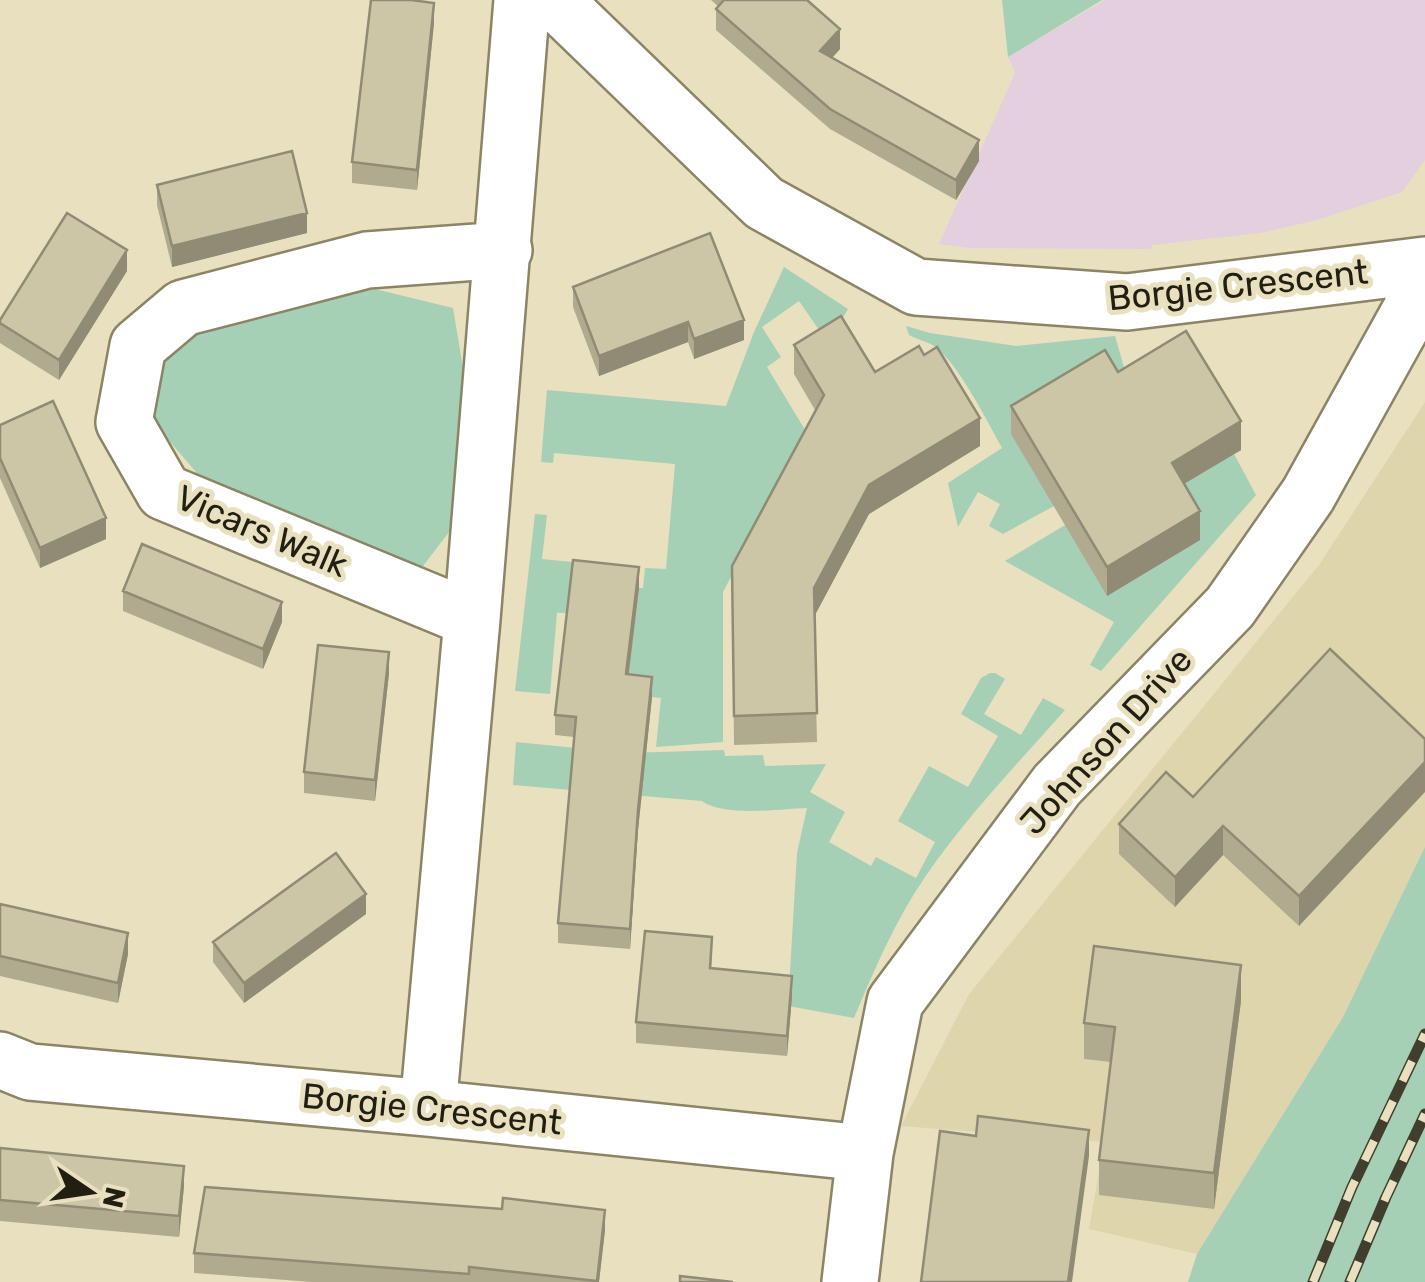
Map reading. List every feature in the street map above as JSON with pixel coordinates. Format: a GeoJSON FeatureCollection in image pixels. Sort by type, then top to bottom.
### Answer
{"type":"FeatureCollection","features":[{"type":"Feature","properties":{"kind":"street"},"geometry":{"type":"LineString","coordinates":[[428,1108],[504,250],[522,0]]}},
{"type":"Feature","properties":{"kind":"street","name":"Borgie Crescent"},"geometry":{"type":"LineString","coordinates":[[554,0],[764,203],[916,287],[1126,302],[1425,265]]}},
{"type":"Feature","properties":{"kind":"street","name":"Vicars Walk"},"geometry":{"type":"LineString","coordinates":[[472,619],[164,492],[124,422],[138,346],[183,308],[367,260],[504,250]]}},
{"type":"Feature","properties":{"kind":"street","name":"Johnson Drive"},"geometry":{"type":"LineString","coordinates":[[850,1282],[865,1152],[895,1002],[1057,785],[1230,607],[1308,495],[1425,284]]}},
{"type":"Feature","properties":{"kind":"street","name":"Borgie Crescent"},"geometry":{"type":"LineString","coordinates":[[0,1060],[30,1072],[865,1152]]}},
{"type":"Feature","properties":{"kind":"shaded area"},"geometry":{"type":"Polygon","coordinates":[[[1105,0],[1425,0],[1425,160],[1402,192],[1317,220],[1260,233],[1152,245],[1151,249],[969,248],[939,244],[1015,73],[1008,57],[1105,0]]]}},
{"type":"Feature","properties":{"kind":"shaded area"},"geometry":{"type":"Polygon","coordinates":[[[1425,402],[1425,869],[1343,1017],[1197,1254],[1089,1229],[1104,1142],[901,1126],[969,994],[1319,565],[1425,402]]]}},
{"type":"Feature","properties":{"kind":"green space"},"geometry":{"type":"Polygon","coordinates":[[[1002,0],[1102,0],[1008,57],[1002,0]]]}},
{"type":"Feature","properties":{"kind":"green space"},"geometry":{"type":"Polygon","coordinates":[[[784,267],[848,309],[828,343],[799,301],[762,327],[781,357],[767,367],[807,433],[723,592],[723,742],[656,747],[661,698],[626,694],[645,568],[666,569],[675,464],[554,453],[553,463],[541,462],[547,390],[726,406],[784,267]]]}},
{"type":"Feature","properties":{"kind":"green space"},"geometry":{"type":"Polygon","coordinates":[[[375,289],[453,308],[464,374],[449,532],[420,570],[202,479],[153,422],[160,348],[267,312],[375,289]]]}},
{"type":"Feature","properties":{"kind":"green space"},"geometry":{"type":"Polygon","coordinates":[[[906,326],[1016,346],[1115,336],[1126,374],[1054,506],[1003,534],[989,526],[1000,504],[978,492],[958,527],[948,483],[1002,448],[946,356],[909,335],[906,326]]]}},
{"type":"Feature","properties":{"kind":"green space"},"geometry":{"type":"Polygon","coordinates":[[[1234,454],[1256,495],[1101,671],[1090,665],[1114,622],[1005,561],[1065,525],[1172,491],[1234,454]]]}},
{"type":"Feature","properties":{"kind":"green space"},"geometry":{"type":"Polygon","coordinates":[[[535,514],[547,515],[542,559],[572,562],[567,613],[557,613],[550,694],[515,691],[535,514]]]}},
{"type":"Feature","properties":{"kind":"green space"},"geometry":{"type":"Polygon","coordinates":[[[990,673],[1005,679],[984,714],[1021,735],[1043,698],[1065,710],[930,869],[897,924],[854,1018],[788,1006],[797,853],[807,808],[737,811],[702,801],[513,785],[516,742],[627,753],[724,750],[725,756],[763,755],[765,766],[826,764],[810,792],[845,812],[829,842],[871,866],[876,857],[916,878],[935,842],[898,821],[929,766],[968,787],[998,736],[961,714],[981,678],[990,673]]]}},
{"type":"Feature","properties":{"kind":"green space"},"geometry":{"type":"Polygon","coordinates":[[[1425,847],[1425,1282],[1188,1282],[1197,1254],[1343,1017],[1425,847]]]}},
{"type":"Feature","properties":{"kind":"building"},"geometry":{"type":"Polygon","coordinates":[[[371,0],[434,3],[417,170],[352,162],[371,0]]]}},
{"type":"Feature","properties":{"kind":"building"},"geometry":{"type":"Polygon","coordinates":[[[724,0],[807,0],[840,29],[820,51],[979,140],[956,180],[830,109],[716,9],[724,0]]]}},
{"type":"Feature","properties":{"kind":"building"},"geometry":{"type":"Polygon","coordinates":[[[292,151],[307,213],[172,246],[157,185],[292,151]]]}},
{"type":"Feature","properties":{"kind":"building"},"geometry":{"type":"Polygon","coordinates":[[[67,213],[127,250],[59,360],[0,320],[67,213]]]}},
{"type":"Feature","properties":{"kind":"building"},"geometry":{"type":"Polygon","coordinates":[[[710,233],[744,320],[694,339],[688,322],[599,356],[573,287],[710,233]]]}},
{"type":"Feature","properties":{"kind":"building"},"geometry":{"type":"Polygon","coordinates":[[[841,316],[875,372],[919,346],[924,355],[937,347],[980,418],[869,485],[814,588],[817,713],[734,716],[732,566],[824,395],[794,345],[841,316]]]}},
{"type":"Feature","properties":{"kind":"building"},"geometry":{"type":"Polygon","coordinates":[[[1186,331],[1241,421],[1172,463],[1200,511],[1107,567],[1011,406],[1105,350],[1118,372],[1186,331]]]}},
{"type":"Feature","properties":{"kind":"building"},"geometry":{"type":"Polygon","coordinates":[[[53,401],[106,518],[40,548],[0,458],[0,425],[53,401]]]}},
{"type":"Feature","properties":{"kind":"building"},"geometry":{"type":"Polygon","coordinates":[[[142,544],[282,602],[263,649],[123,591],[142,544]]]}},
{"type":"Feature","properties":{"kind":"building"},"geometry":{"type":"Polygon","coordinates":[[[573,560],[639,567],[626,674],[652,677],[630,929],[558,923],[576,717],[555,715],[573,560]]]}},
{"type":"Feature","properties":{"kind":"building"},"geometry":{"type":"Polygon","coordinates":[[[318,645],[389,652],[375,780],[304,772],[318,645]]]}},
{"type":"Feature","properties":{"kind":"building"},"geometry":{"type":"Polygon","coordinates":[[[1330,649],[1425,739],[1425,762],[1299,896],[1223,826],[1175,877],[1119,824],[1166,772],[1193,797],[1330,649]]]}},
{"type":"Feature","properties":{"kind":"building"},"geometry":{"type":"Polygon","coordinates":[[[336,853],[366,894],[244,983],[213,942],[336,853]]]}},
{"type":"Feature","properties":{"kind":"building"},"geometry":{"type":"Polygon","coordinates":[[[0,904],[128,933],[118,983],[0,956],[0,904]]]}},
{"type":"Feature","properties":{"kind":"building"},"geometry":{"type":"Polygon","coordinates":[[[645,931],[712,937],[710,968],[792,976],[787,1036],[636,1022],[645,931]]]}},
{"type":"Feature","properties":{"kind":"building"},"geometry":{"type":"Polygon","coordinates":[[[1094,946],[1241,965],[1214,1173],[1099,1160],[1115,1027],[1084,1023],[1094,946]]]}},
{"type":"Feature","properties":{"kind":"building"},"geometry":{"type":"Polygon","coordinates":[[[978,1116],[1089,1130],[1068,1282],[921,1282],[940,1131],[976,1136],[978,1116]]]}},
{"type":"Feature","properties":{"kind":"building"},"geometry":{"type":"Polygon","coordinates":[[[0,1148],[184,1166],[179,1216],[0,1200],[0,1148]]]}},
{"type":"Feature","properties":{"kind":"building"},"geometry":{"type":"Polygon","coordinates":[[[205,1187],[502,1209],[503,1198],[605,1210],[597,1281],[469,1267],[469,1274],[194,1253],[205,1187]]]}},
{"type":"Feature","properties":{"kind":"building"},"geometry":{"type":"Polygon","coordinates":[[[680,1276],[733,1282],[680,1282],[680,1276]]]}},
{"type":"Feature","properties":{"kind":"railway"},"geometry":{"type":"LineString","coordinates":[[1313,1282],[1352,1187],[1425,1034]]}},
{"type":"Feature","properties":{"kind":"railway"},"geometry":{"type":"LineString","coordinates":[[1350,1282],[1425,1114]]}}]}
